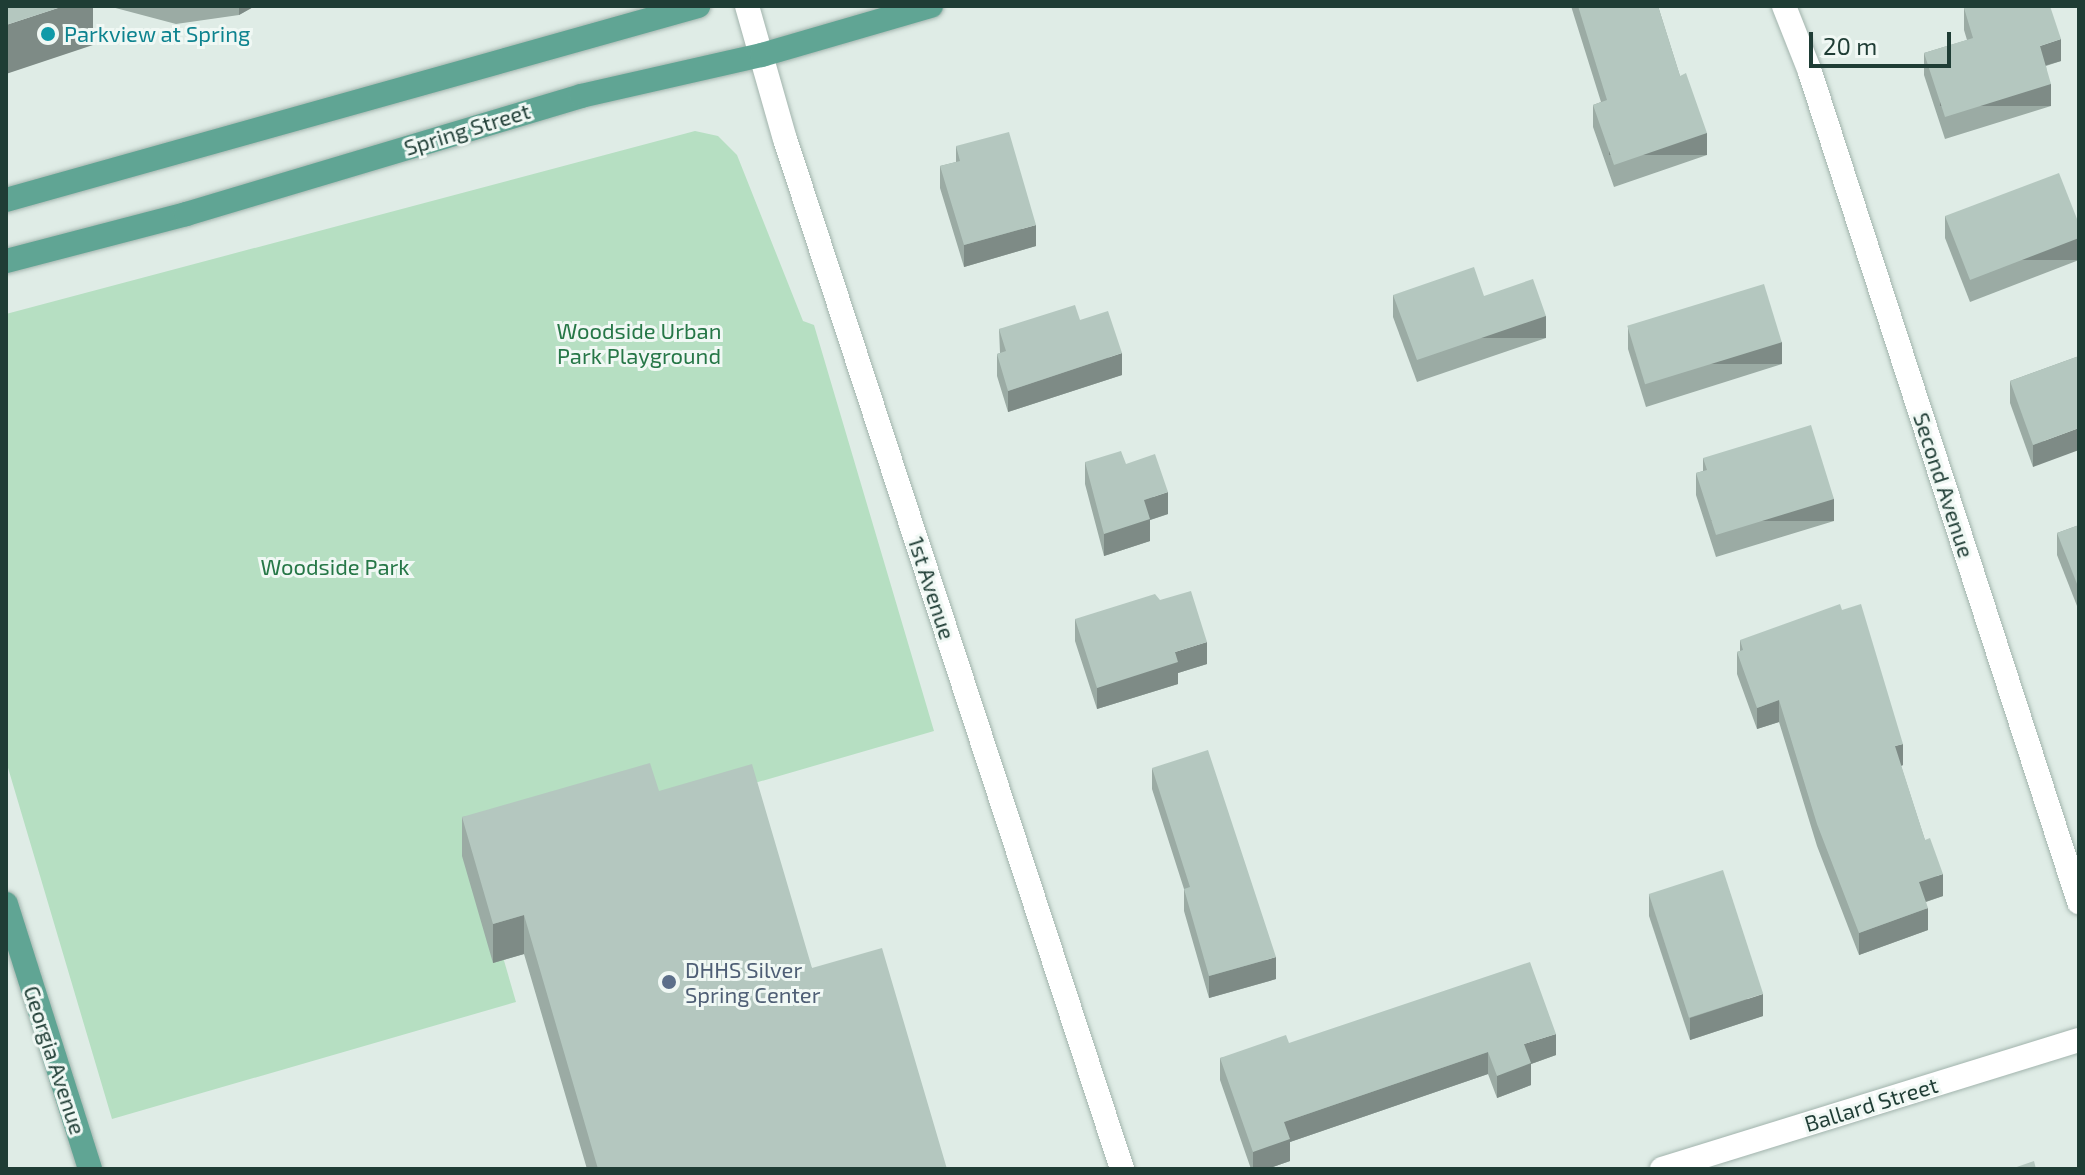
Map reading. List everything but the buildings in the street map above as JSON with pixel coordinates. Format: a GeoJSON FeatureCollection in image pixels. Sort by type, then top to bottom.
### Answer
{"type":"FeatureCollection","features":[{"type":"Feature","properties":{"kind":"main road"},"geometry":{"type":"LineString","coordinates":[[6,200],[698,6]]}},
{"type":"Feature","properties":{"kind":"main road","name":"Spring Street"},"geometry":{"type":"LineString","coordinates":[[6,261],[186,214],[581,96],[762,55],[931,6]]}},
{"type":"Feature","properties":{"kind":"main road","name":"Georgia Avenue"},"geometry":{"type":"LineString","coordinates":[[6,904],[90,1169]]}},
{"type":"Feature","properties":{"kind":"street","name":"1st Avenue"},"geometry":{"type":"LineString","coordinates":[[747,6],[1122,1169]]}},
{"type":"Feature","properties":{"kind":"street","name":"Second Avenue"},"geometry":{"type":"LineString","coordinates":[[1784,6],[1809,69],[2079,902]]}},
{"type":"Feature","properties":{"kind":"street","name":"Second Avenue"},"geometry":{"type":"LineString","coordinates":[[1795,6],[1809,69]]}},
{"type":"Feature","properties":{"kind":"street","name":"Ballard Street"},"geometry":{"type":"LineString","coordinates":[[1662,1169],[2079,1040]]}},
{"type":"Feature","properties":{"kind":"green space","name":"Woodside Park"},"geometry":{"type":"Polygon","coordinates":[[[695,131],[718,136],[737,155],[803,321],[814,325],[934,731],[476,864],[516,1002],[112,1119],[6,761],[6,314],[695,131]]]}},
{"type":"Feature","properties":{"kind":"place","name":"Parkview at Spring"},"geometry":{"type":"Point","coordinates":[48,34]}},
{"type":"Feature","properties":{"kind":"place","name":"DHHS Silver Spring Center"},"geometry":{"type":"Point","coordinates":[669,982]}},
{"type":"Feature","properties":{"kind":"park label","name":"Woodside Urban Park Playground"},"geometry":{"type":"Point","coordinates":[639,342]}}]}
